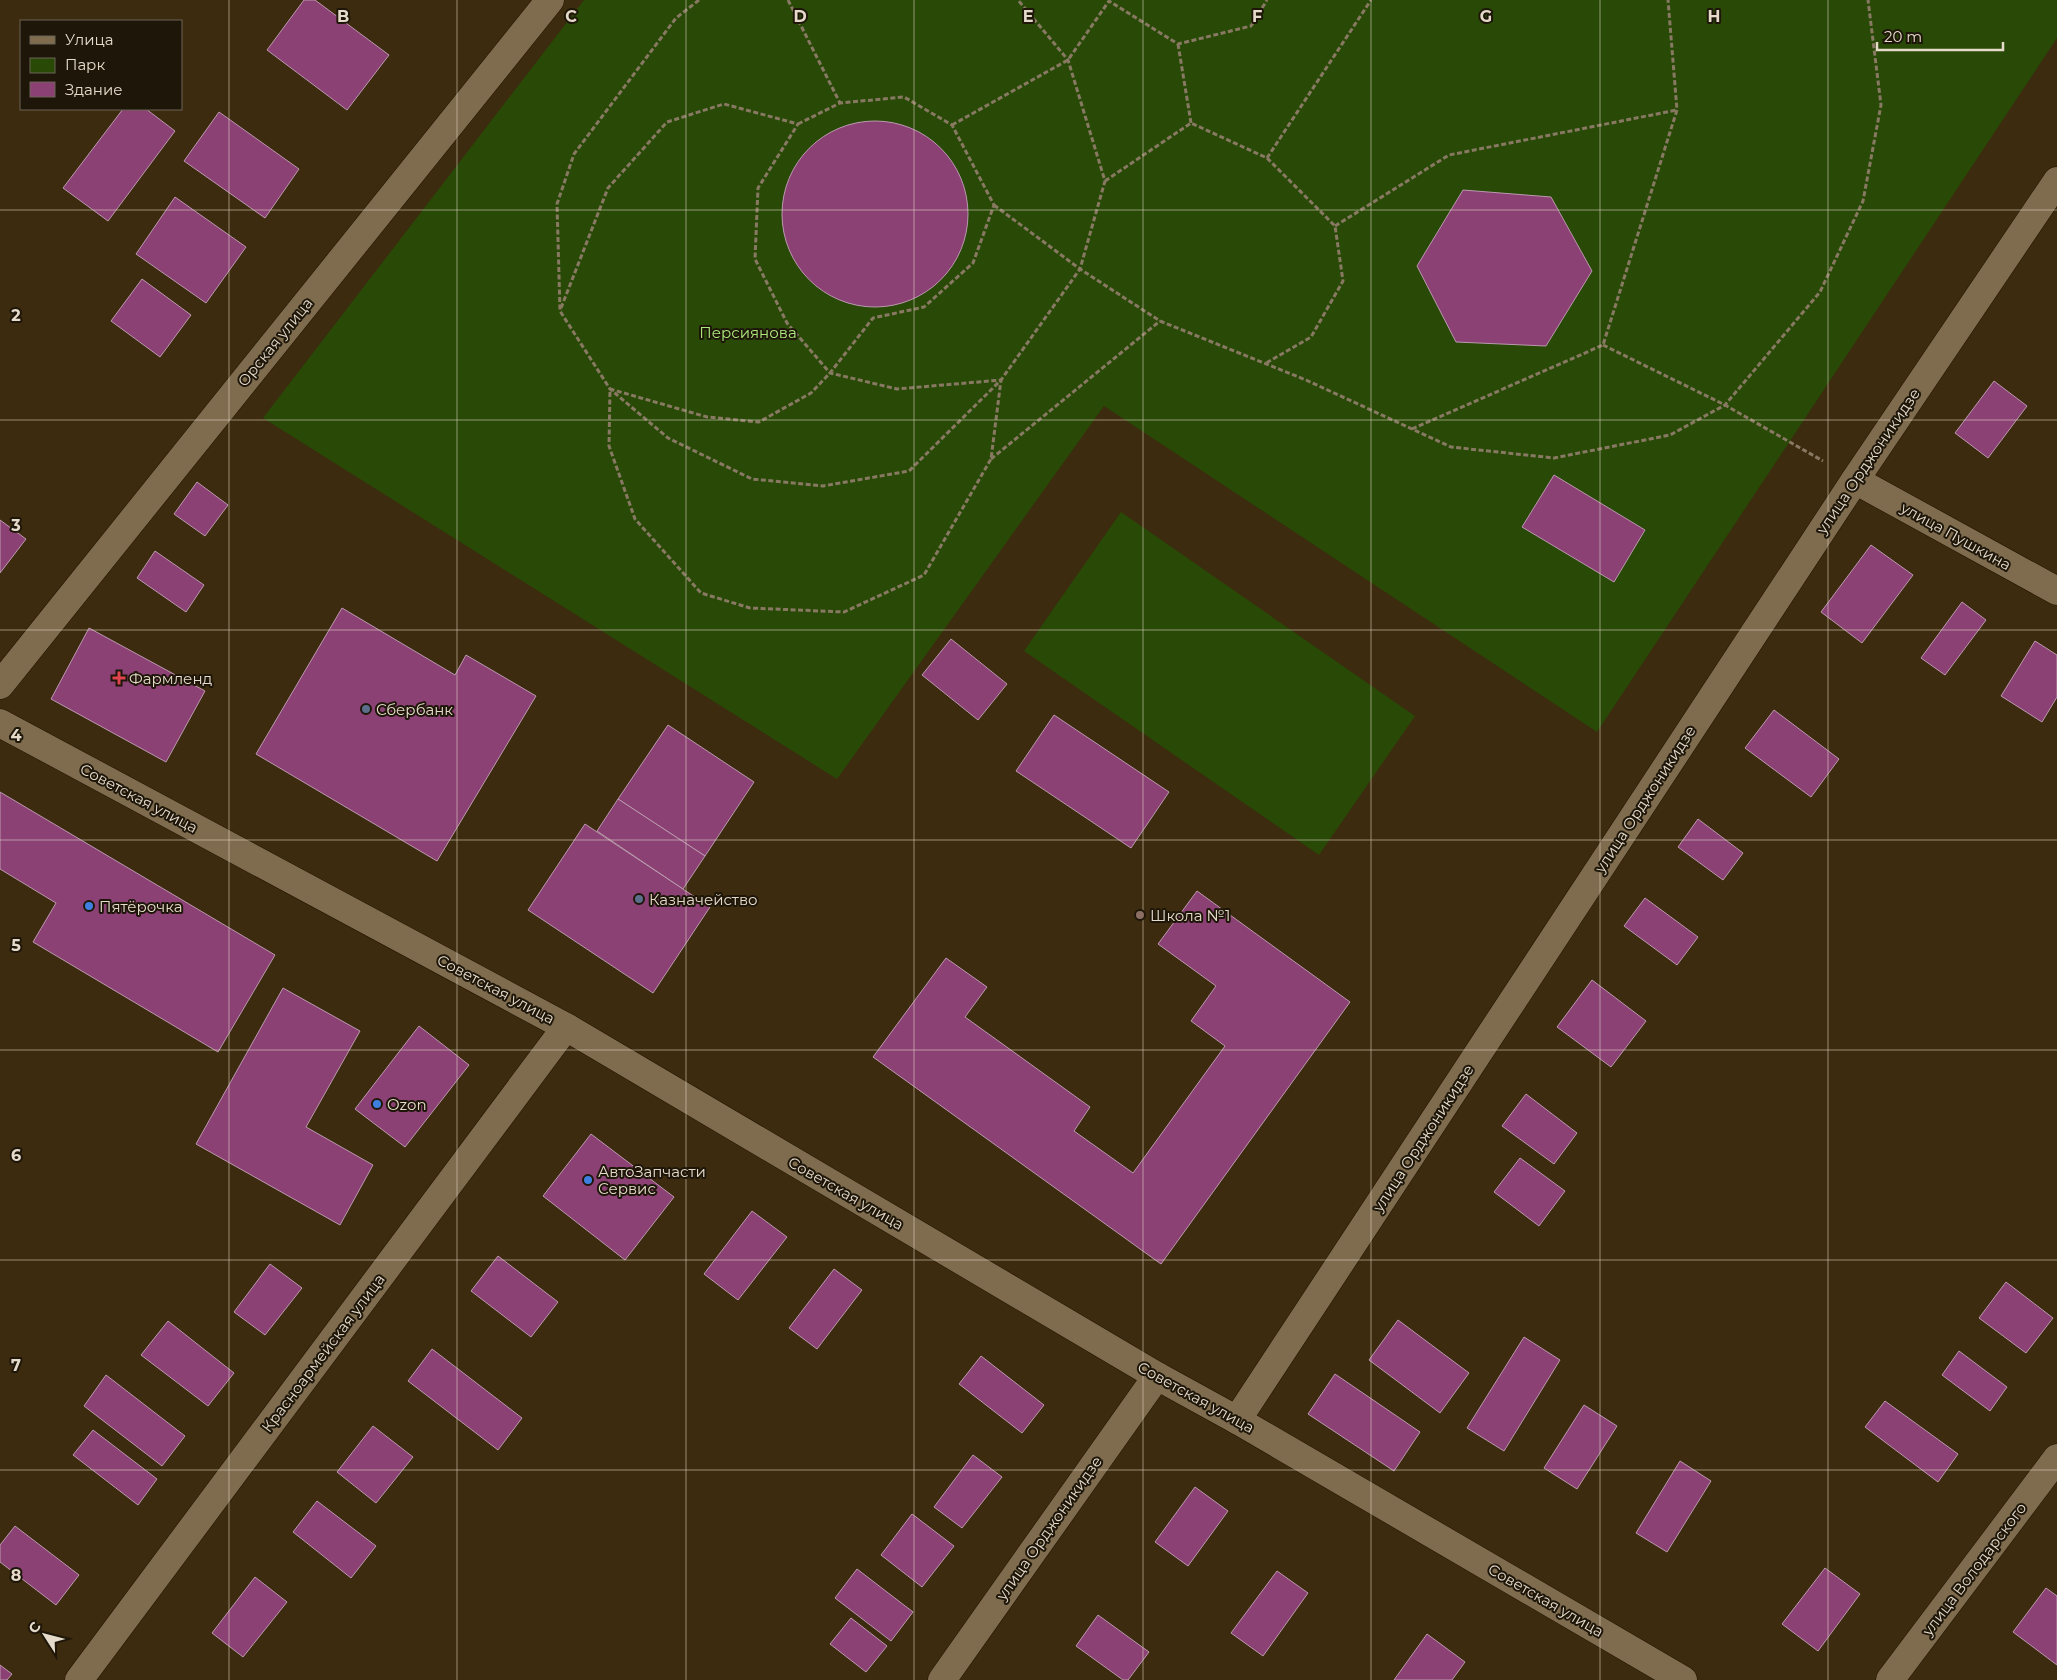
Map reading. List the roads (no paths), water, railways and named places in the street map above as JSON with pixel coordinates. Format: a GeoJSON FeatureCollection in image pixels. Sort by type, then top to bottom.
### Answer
{"type":"FeatureCollection","features":[{"type":"Feature","properties":{"kind":"street","name":"Орская улица"},"geometry":{"type":"LineString","coordinates":[[0,685],[550,0]]}},
{"type":"Feature","properties":{"kind":"street","name":"улица Орджоникидзе"},"geometry":{"type":"LineString","coordinates":[[1237,1420],[1855,480],[2057,181]]}},
{"type":"Feature","properties":{"kind":"street","name":"улица Пушкина"},"geometry":{"type":"LineString","coordinates":[[1855,480],[2057,592]]}},
{"type":"Feature","properties":{"kind":"street","name":"Советская улица"},"geometry":{"type":"LineString","coordinates":[[0,723],[566,1027],[1157,1376],[1237,1420],[1683,1680]]}},
{"type":"Feature","properties":{"kind":"street","name":"Красноармейская улица"},"geometry":{"type":"LineString","coordinates":[[79,1680],[566,1027]]}},
{"type":"Feature","properties":{"kind":"street","name":"улица Орджоникидзе"},"geometry":{"type":"LineString","coordinates":[[942,1680],[1157,1376]]}},
{"type":"Feature","properties":{"kind":"street","name":"улица Володарского"},"geometry":{"type":"LineString","coordinates":[[1890,1680],[2057,1458]]}},
{"type":"Feature","properties":{"kind":"place","name":"Фармленд"},"geometry":{"type":"Point","coordinates":[119,678]}},
{"type":"Feature","properties":{"kind":"place","name":"Сбербанк"},"geometry":{"type":"Point","coordinates":[366,709]}},
{"type":"Feature","properties":{"kind":"place","name":"Казначейство"},"geometry":{"type":"Point","coordinates":[639,899]}},
{"type":"Feature","properties":{"kind":"place","name":"Пятёрочка"},"geometry":{"type":"Point","coordinates":[89,906]}},
{"type":"Feature","properties":{"kind":"place","name":"Школа №1"},"geometry":{"type":"Point","coordinates":[1140,915]}},
{"type":"Feature","properties":{"kind":"place","name":"Ozon"},"geometry":{"type":"Point","coordinates":[377,1104]}},
{"type":"Feature","properties":{"kind":"place","name":"АвтоЗапчасти Сервис"},"geometry":{"type":"Point","coordinates":[588,1180]}},
{"type":"Feature","properties":{"kind":"park label","name":"Персиянова"},"geometry":{"type":"Point","coordinates":[748,332]}}]}
